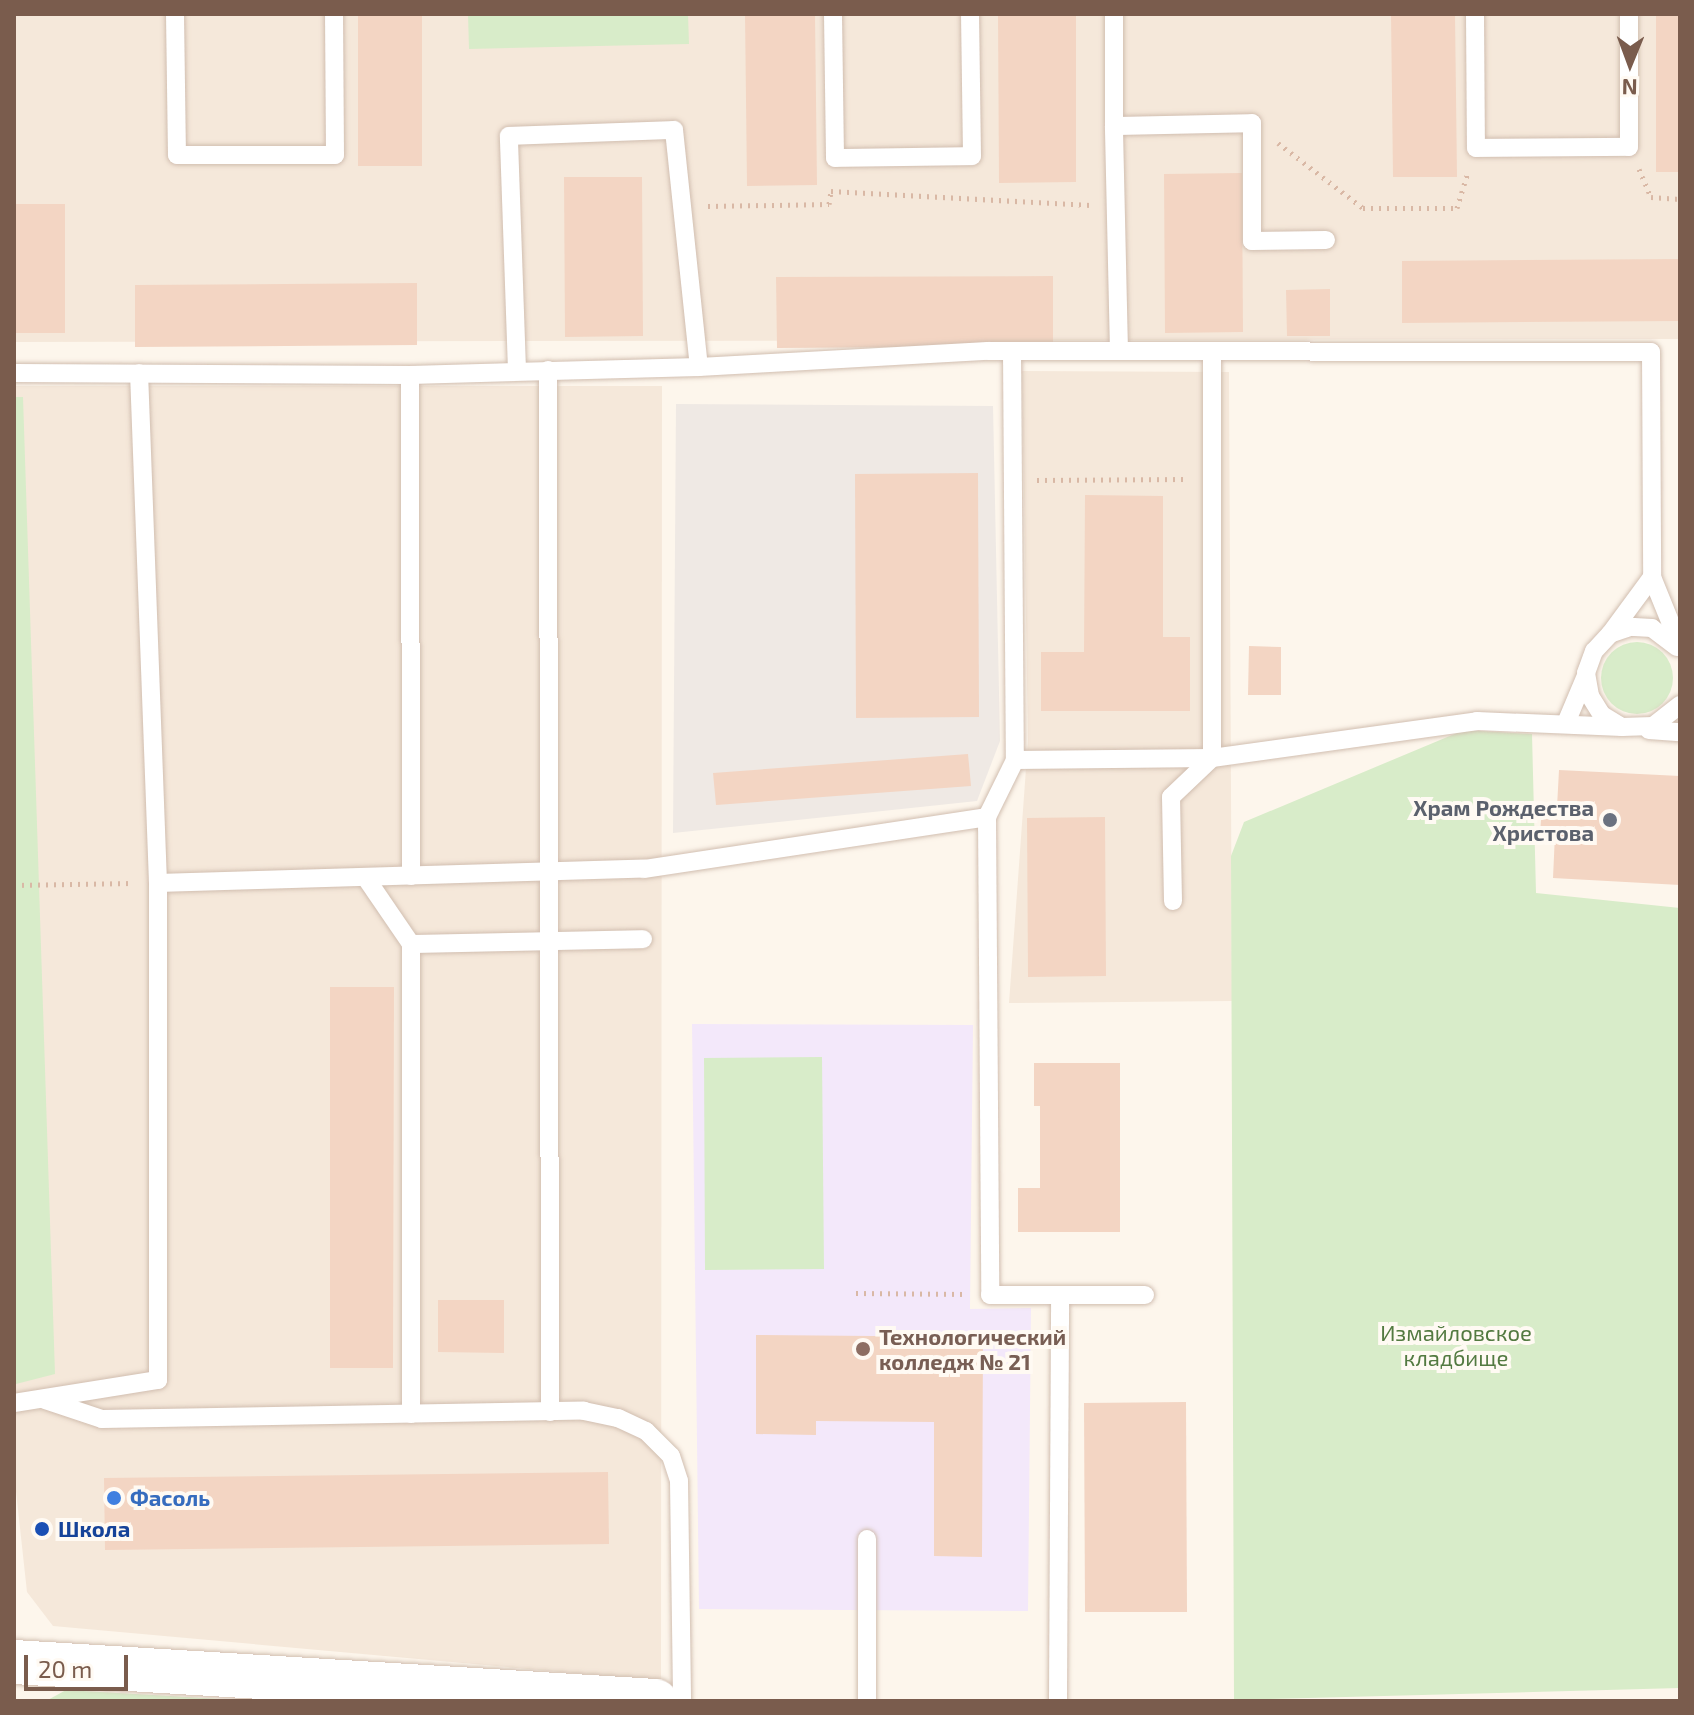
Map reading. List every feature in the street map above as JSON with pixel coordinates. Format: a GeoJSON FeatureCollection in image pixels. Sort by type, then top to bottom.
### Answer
{"type":"FeatureCollection","features":[{"type":"Feature","properties":{"kind":"main road"},"geometry":{"type":"LineString","coordinates":[[14,1662],[656,1701]]}},
{"type":"Feature","properties":{"kind":"lane"},"geometry":{"type":"LineString","coordinates":[[175,14],[177,155],[335,155],[334,14]]}},
{"type":"Feature","properties":{"kind":"lane"},"geometry":{"type":"LineString","coordinates":[[833,14],[835,158],[972,156],[970,14]]}},
{"type":"Feature","properties":{"kind":"lane"},"geometry":{"type":"LineString","coordinates":[[1114,14],[1119,351]]}},
{"type":"Feature","properties":{"kind":"lane"},"geometry":{"type":"LineString","coordinates":[[1475,14],[1476,148],[1629,147],[1629,14]]}},
{"type":"Feature","properties":{"kind":"lane"},"geometry":{"type":"LineString","coordinates":[[1114,126],[1252,123],[1252,241],[1326,240]]}},
{"type":"Feature","properties":{"kind":"lane"},"geometry":{"type":"LineString","coordinates":[[517,370],[509,136],[674,130],[699,367]]}},
{"type":"Feature","properties":{"kind":"lane"},"geometry":{"type":"LineString","coordinates":[[1012,351],[1015,760],[987,817],[990,1295],[1145,1295]]}},
{"type":"Feature","properties":{"kind":"lane"},"geometry":{"type":"LineString","coordinates":[[14,373],[410,375],[699,367],[1012,351],[1651,352],[1652,577],[1680,648]]}},
{"type":"Feature","properties":{"kind":"lane"},"geometry":{"type":"LineString","coordinates":[[1173,901],[1171,797],[1212,758],[1212,352]]}},
{"type":"Feature","properties":{"kind":"lane"},"geometry":{"type":"LineString","coordinates":[[548,370],[550,1412]]}},
{"type":"Feature","properties":{"kind":"lane"},"geometry":{"type":"LineString","coordinates":[[14,1403],[158,1380],[158,883],[139,373]]}},
{"type":"Feature","properties":{"kind":"lane"},"geometry":{"type":"LineString","coordinates":[[410,375],[411,876]]}},
{"type":"Feature","properties":{"kind":"lane"},"geometry":{"type":"LineString","coordinates":[[1566,723],[1594,651],[1652,577]]}},
{"type":"Feature","properties":{"kind":"lane"},"geometry":{"type":"LineString","coordinates":[[1610,634],[1630,627],[1652,628],[1680,648]]}},
{"type":"Feature","properties":{"kind":"lane"},"geometry":{"type":"LineString","coordinates":[[1586,673],[1590,696],[1602,715],[1630,728],[1667,719],[1680,705]]}},
{"type":"Feature","properties":{"kind":"lane"},"geometry":{"type":"LineString","coordinates":[[1015,760],[1212,758],[1477,721],[1566,723],[1680,732]]}},
{"type":"Feature","properties":{"kind":"lane"},"geometry":{"type":"LineString","coordinates":[[158,883],[644,869],[987,817]]}},
{"type":"Feature","properties":{"kind":"lane"},"geometry":{"type":"LineString","coordinates":[[366,878],[411,944],[411,1414]]}},
{"type":"Feature","properties":{"kind":"lane"},"geometry":{"type":"LineString","coordinates":[[411,944],[643,939]]}},
{"type":"Feature","properties":{"kind":"lane"},"geometry":{"type":"LineString","coordinates":[[1058,1701],[1060,1295]]}},
{"type":"Feature","properties":{"kind":"lane"},"geometry":{"type":"LineString","coordinates":[[42,1399],[102,1419],[550,1412],[618,1418],[646,1431],[671,1456],[679,1481],[682,1701]]}},
{"type":"Feature","properties":{"kind":"lane"},"geometry":{"type":"LineString","coordinates":[[867,1539],[867,1701]]}},
{"type":"Feature","properties":{"kind":"path"},"geometry":{"type":"LineString","coordinates":[[1252,123],[1363,208],[1457,208],[1476,148]]}},
{"type":"Feature","properties":{"kind":"path"},"geometry":{"type":"LineString","coordinates":[[1629,147],[1651,197],[1680,199]]}},
{"type":"Feature","properties":{"kind":"path"},"geometry":{"type":"LineString","coordinates":[[682,206],[829,204],[835,158]]}},
{"type":"Feature","properties":{"kind":"path"},"geometry":{"type":"LineString","coordinates":[[831,191],[1116,206]]}},
{"type":"Feature","properties":{"kind":"path"},"geometry":{"type":"LineString","coordinates":[[1013,480],[1212,479]]}},
{"type":"Feature","properties":{"kind":"path"},"geometry":{"type":"LineString","coordinates":[[14,885],[158,883]]}},
{"type":"Feature","properties":{"kind":"path"},"geometry":{"type":"LineString","coordinates":[[856,1293],[990,1295]]}},
{"type":"Feature","properties":{"kind":"shaded area"},"geometry":{"type":"Polygon","coordinates":[[[14,14],[1680,14],[1680,339],[14,342],[14,14]]]}},
{"type":"Feature","properties":{"kind":"shaded area"},"geometry":{"type":"Polygon","coordinates":[[[1022,371],[1229,372],[1232,1001],[1009,1003],[1028,741],[1022,371]]]}},
{"type":"Feature","properties":{"kind":"shaded area"},"geometry":{"type":"Polygon","coordinates":[[[14,386],[662,386],[661,1681],[53,1626],[27,1592],[14,1473],[14,386]]]}},
{"type":"Feature","properties":{"kind":"shaded area"},"geometry":{"type":"Polygon","coordinates":[[[676,404],[993,406],[1000,741],[977,801],[673,833],[676,404]]]}},
{"type":"Feature","properties":{"kind":"shaded area","name":"Технологический колледж № 21"},"geometry":{"type":"Polygon","coordinates":[[[692,1024],[973,1025],[970,1309],[1031,1308],[1028,1611],[699,1609],[692,1024]]]}},
{"type":"Feature","properties":{"kind":"green space"},"geometry":{"type":"Polygon","coordinates":[[[468,14],[688,14],[689,44],[469,49],[468,14]]]}},
{"type":"Feature","properties":{"kind":"green space"},"geometry":{"type":"Polygon","coordinates":[[[14,397],[23,397],[55,1374],[16,1384],[14,397]]]}},
{"type":"Feature","properties":{"kind":"green space"},"geometry":{"type":"Polygon","coordinates":[[[1637,642],[1657,648],[1667,658],[1673,678],[1667,698],[1657,708],[1637,714],[1617,708],[1607,698],[1601,678],[1607,658],[1617,648],[1637,642]]]}},
{"type":"Feature","properties":{"kind":"green space","name":"Измайловское кладбище"},"geometry":{"type":"Polygon","coordinates":[[[1464,730],[1532,734],[1536,893],[1680,908],[1680,1688],[1234,1700],[1231,856],[1244,822],[1464,730]]]}},
{"type":"Feature","properties":{"kind":"green space"},"geometry":{"type":"Polygon","coordinates":[[[822,1057],[824,1269],[705,1270],[704,1058],[822,1057]]]}},
{"type":"Feature","properties":{"kind":"green space"},"geometry":{"type":"Polygon","coordinates":[[[66,1690],[258,1701],[46,1701],[66,1690]]]}},
{"type":"Feature","properties":{"kind":"building"},"geometry":{"type":"Polygon","coordinates":[[[358,14],[422,14],[422,166],[358,166],[358,14]]]}},
{"type":"Feature","properties":{"kind":"building"},"geometry":{"type":"Polygon","coordinates":[[[745,14],[815,14],[817,185],[747,186],[745,14]]]}},
{"type":"Feature","properties":{"kind":"building"},"geometry":{"type":"Polygon","coordinates":[[[998,14],[1076,14],[1076,182],[999,183],[998,14]]]}},
{"type":"Feature","properties":{"kind":"building"},"geometry":{"type":"Polygon","coordinates":[[[1391,14],[1455,14],[1457,177],[1393,177],[1391,14]]]}},
{"type":"Feature","properties":{"kind":"building"},"geometry":{"type":"Polygon","coordinates":[[[1656,14],[1680,14],[1680,172],[1656,172],[1656,14]]]}},
{"type":"Feature","properties":{"kind":"building"},"geometry":{"type":"Polygon","coordinates":[[[1242,173],[1243,332],[1165,333],[1164,174],[1242,173]]]}},
{"type":"Feature","properties":{"kind":"building"},"geometry":{"type":"Polygon","coordinates":[[[564,177],[642,177],[643,336],[565,337],[564,177]]]}},
{"type":"Feature","properties":{"kind":"building"},"geometry":{"type":"Polygon","coordinates":[[[14,204],[65,204],[65,333],[14,333],[14,204]]]}},
{"type":"Feature","properties":{"kind":"building"},"geometry":{"type":"Polygon","coordinates":[[[1680,259],[1680,321],[1402,323],[1402,261],[1680,259]]]}},
{"type":"Feature","properties":{"kind":"building"},"geometry":{"type":"Polygon","coordinates":[[[1053,276],[1053,346],[777,348],[776,277],[1053,276]]]}},
{"type":"Feature","properties":{"kind":"building"},"geometry":{"type":"Polygon","coordinates":[[[417,283],[417,345],[135,347],[135,285],[417,283]]]}},
{"type":"Feature","properties":{"kind":"building"},"geometry":{"type":"Polygon","coordinates":[[[1330,289],[1330,336],[1287,336],[1286,290],[1330,289]]]}},
{"type":"Feature","properties":{"kind":"building"},"geometry":{"type":"Polygon","coordinates":[[[978,473],[979,717],[856,718],[855,474],[978,473]]]}},
{"type":"Feature","properties":{"kind":"building"},"geometry":{"type":"Polygon","coordinates":[[[1085,495],[1163,496],[1163,637],[1190,637],[1190,711],[1041,711],[1041,652],[1084,652],[1085,495]]]}},
{"type":"Feature","properties":{"kind":"building"},"geometry":{"type":"Polygon","coordinates":[[[1249,646],[1281,647],[1281,695],[1248,695],[1249,646]]]}},
{"type":"Feature","properties":{"kind":"building"},"geometry":{"type":"Polygon","coordinates":[[[968,754],[971,786],[716,805],[713,773],[968,754]]]}},
{"type":"Feature","properties":{"kind":"building","name":"Храм Рождества Христова"},"geometry":{"type":"Polygon","coordinates":[[[1559,770],[1680,776],[1680,885],[1553,878],[1555,834],[1540,834],[1542,806],[1557,807],[1559,770]]]}},
{"type":"Feature","properties":{"kind":"building"},"geometry":{"type":"Polygon","coordinates":[[[1105,817],[1106,976],[1028,977],[1027,818],[1105,817]]]}},
{"type":"Feature","properties":{"kind":"building"},"geometry":{"type":"Polygon","coordinates":[[[330,987],[394,987],[393,1368],[330,1368],[330,987]]]}},
{"type":"Feature","properties":{"kind":"building"},"geometry":{"type":"Polygon","coordinates":[[[1034,1063],[1120,1063],[1120,1232],[1018,1232],[1018,1188],[1040,1188],[1040,1106],[1034,1106],[1034,1063]]]}},
{"type":"Feature","properties":{"kind":"building"},"geometry":{"type":"Polygon","coordinates":[[[438,1300],[504,1300],[504,1353],[438,1352],[438,1300]]]}},
{"type":"Feature","properties":{"kind":"building"},"geometry":{"type":"Polygon","coordinates":[[[756,1335],[983,1337],[982,1557],[934,1556],[934,1422],[816,1421],[816,1435],[756,1434],[756,1335]]]}},
{"type":"Feature","properties":{"kind":"building"},"geometry":{"type":"Polygon","coordinates":[[[1186,1402],[1187,1612],[1085,1612],[1084,1403],[1186,1402]]]}},
{"type":"Feature","properties":{"kind":"building"},"geometry":{"type":"Polygon","coordinates":[[[608,1472],[609,1544],[105,1550],[104,1478],[608,1472]]]}},
{"type":"Feature","properties":{"kind":"place","name":"Храм Рождества Христова"},"geometry":{"type":"Point","coordinates":[1610,820]}},
{"type":"Feature","properties":{"kind":"place","name":"Технологический колледж № 21"},"geometry":{"type":"Point","coordinates":[863,1349]}},
{"type":"Feature","properties":{"kind":"place","name":"Фасоль"},"geometry":{"type":"Point","coordinates":[114,1498]}},
{"type":"Feature","properties":{"kind":"place","name":"Школа"},"geometry":{"type":"Point","coordinates":[42,1529]}}]}
